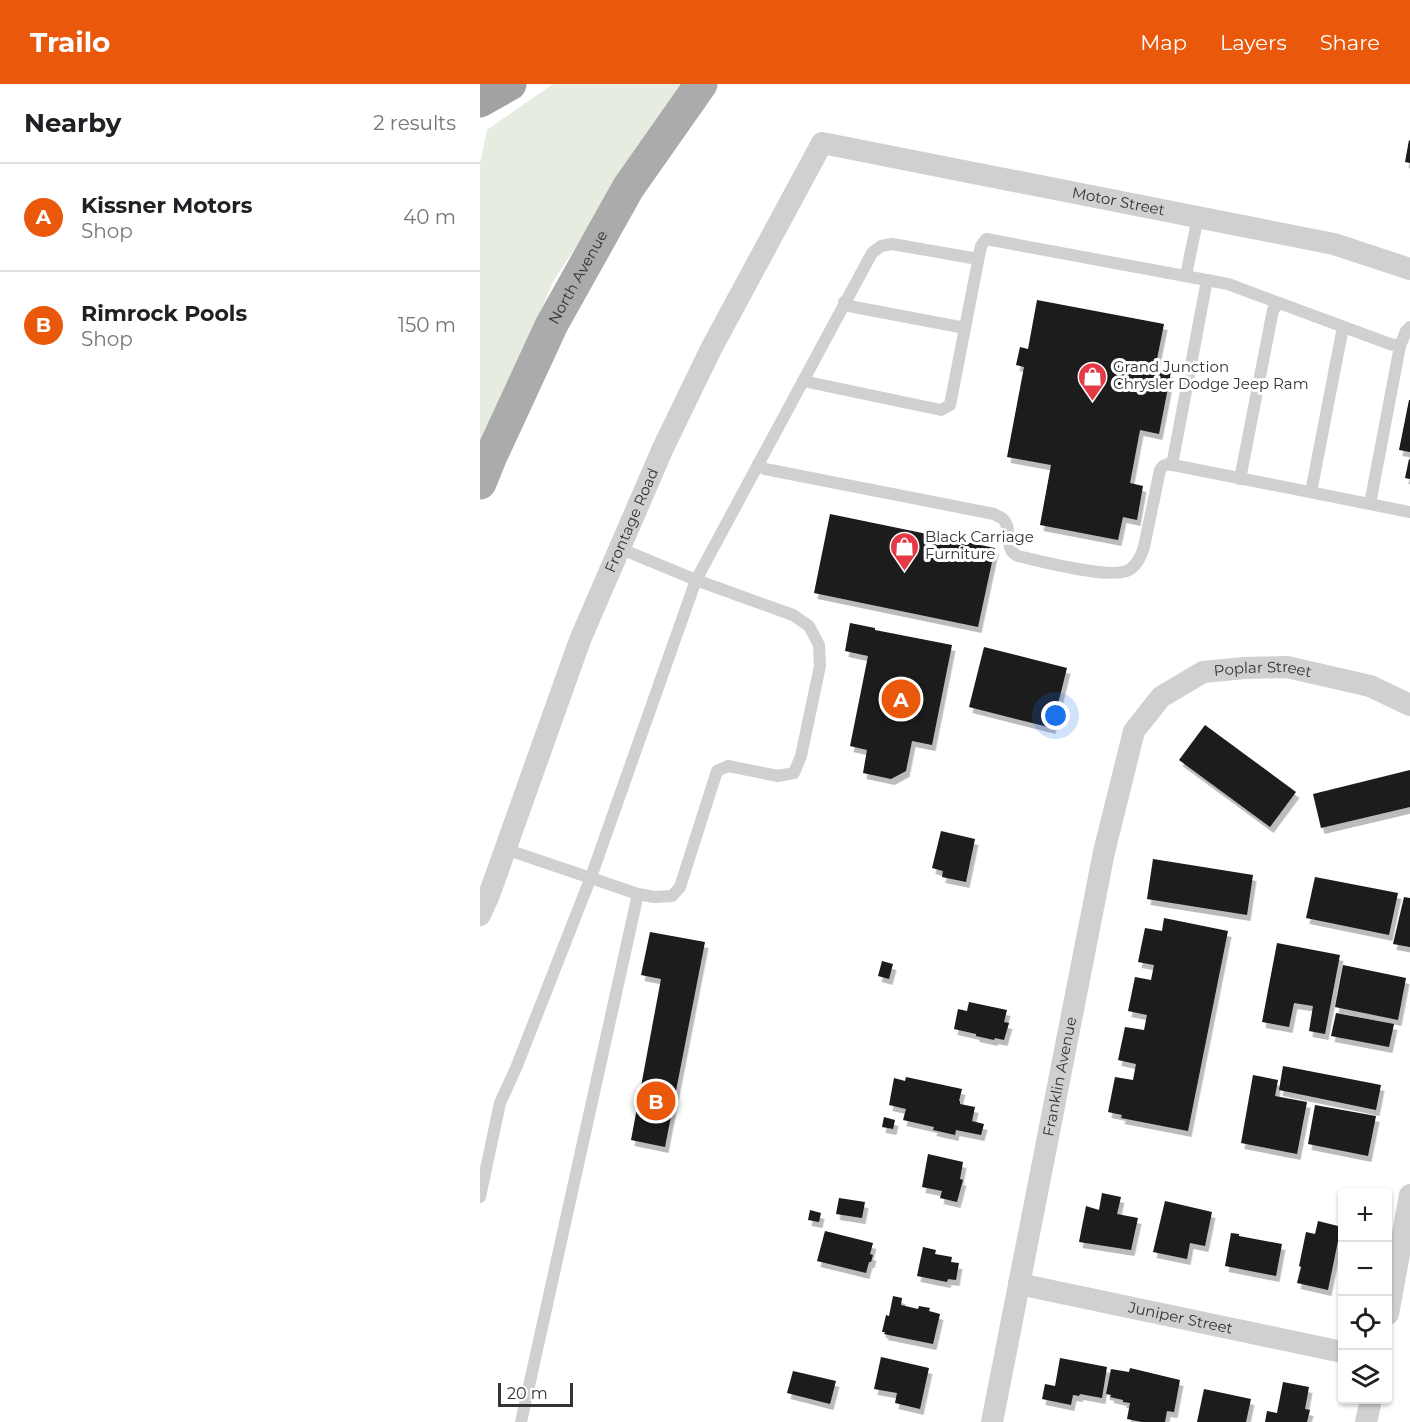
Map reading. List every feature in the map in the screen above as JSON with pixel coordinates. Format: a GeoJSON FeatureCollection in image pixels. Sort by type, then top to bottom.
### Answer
{"type":"FeatureCollection","features":[{"type":"Feature","properties":{"kind":"highway"},"geometry":{"type":"LineString","coordinates":[[480,101],[510,84]]}},
{"type":"Feature","properties":{"kind":"main road","name":"North Avenue"},"geometry":{"type":"LineString","coordinates":[[480,483],[552,324],[628,188],[701,84]]}},
{"type":"Feature","properties":{"kind":"street","name":"Motor Street"},"geometry":{"type":"LineString","coordinates":[[822,143],[1334,244],[1410,269]]}},
{"type":"Feature","properties":{"kind":"street","name":"Frontage Road"},"geometry":{"type":"LineString","coordinates":[[480,915],[506,849],[580,640],[663,448],[711,350],[822,143]]}},
{"type":"Feature","properties":{"kind":"street","name":"Poplar Street"},"geometry":{"type":"LineString","coordinates":[[1134,731],[1161,697],[1203,672],[1245,668],[1287,667],[1370,686],[1410,705]]}},
{"type":"Feature","properties":{"kind":"street","name":"Franklin Avenue"},"geometry":{"type":"LineString","coordinates":[[992,1422],[1104,852],[1134,731]]}},
{"type":"Feature","properties":{"kind":"street"},"geometry":{"type":"LineString","coordinates":[[1391,1296],[1410,1195]]}},
{"type":"Feature","properties":{"kind":"street","name":"Juniper Street"},"geometry":{"type":"LineString","coordinates":[[1019,1284],[1338,1351]]}},
{"type":"Feature","properties":{"kind":"street"},"geometry":{"type":"LineString","coordinates":[[1366,1422],[1370,1404]]}},
{"type":"Feature","properties":{"kind":"lane"},"geometry":{"type":"LineString","coordinates":[[1186,275],[1198,218]]}},
{"type":"Feature","properties":{"kind":"lane"},"geometry":{"type":"LineString","coordinates":[[803,381],[941,410],[950,405],[978,259],[981,246],[986,239],[1228,284],[1390,345],[1400,346]]}},
{"type":"Feature","properties":{"kind":"lane"},"geometry":{"type":"LineString","coordinates":[[480,1197],[500,1103],[591,878],[696,580],[872,253],[881,246],[892,244],[978,259]]}},
{"type":"Feature","properties":{"kind":"lane"},"geometry":{"type":"LineString","coordinates":[[1172,465],[1208,280]]}},
{"type":"Feature","properties":{"kind":"lane"},"geometry":{"type":"LineString","coordinates":[[844,302],[849,306],[965,328]]}},
{"type":"Feature","properties":{"kind":"lane"},"geometry":{"type":"LineString","coordinates":[[1240,479],[1273,310],[1279,303]]}},
{"type":"Feature","properties":{"kind":"lane"},"geometry":{"type":"LineString","coordinates":[[1311,492],[1343,327]]}},
{"type":"Feature","properties":{"kind":"lane"},"geometry":{"type":"LineString","coordinates":[[1370,504],[1400,346],[1410,327]]}},
{"type":"Feature","properties":{"kind":"lane"},"geometry":{"type":"LineString","coordinates":[[758,464],[765,469],[994,514],[1004,519],[1008,529],[1008,545],[1013,554],[1095,572],[1120,573],[1129,570],[1140,559],[1160,470],[1168,464],[1410,512]]}},
{"type":"Feature","properties":{"kind":"lane"},"geometry":{"type":"LineString","coordinates":[[506,849],[638,894],[654,897],[672,896],[680,887],[717,771],[728,766],[778,776],[794,773],[801,756],[820,666],[819,645],[808,626],[793,615],[696,580],[619,548]]}},
{"type":"Feature","properties":{"kind":"lane"},"geometry":{"type":"LineString","coordinates":[[521,1422],[638,894]]}},
{"type":"Feature","properties":{"kind":"shaded area"},"geometry":{"type":"Polygon","coordinates":[[[553,84],[682,84],[554,280],[480,451],[480,163],[487,130],[553,84]]]}},
{"type":"Feature","properties":{"kind":"building"},"geometry":{"type":"Polygon","coordinates":[[[1410,141],[1410,163],[1405,162],[1410,141]]]}},
{"type":"Feature","properties":{"kind":"building","name":"Grand Junction Chrysler Dodge Jeep Ram"},"geometry":{"type":"Polygon","coordinates":[[[1037,300],[1164,324],[1155,369],[1171,372],[1159,434],[1140,430],[1130,483],[1143,486],[1137,520],[1123,517],[1118,540],[1040,525],[1051,465],[1007,457],[1024,367],[1016,365],[1020,347],[1028,349],[1037,300]]]}},
{"type":"Feature","properties":{"kind":"building"},"geometry":{"type":"Polygon","coordinates":[[[1410,400],[1410,452],[1399,450],[1410,400]]]}},
{"type":"Feature","properties":{"kind":"building"},"geometry":{"type":"Polygon","coordinates":[[[1410,460],[1410,479],[1405,478],[1410,460]]]}},
{"type":"Feature","properties":{"kind":"building","name":"Black Carriage Furniture"},"geometry":{"type":"Polygon","coordinates":[[[830,514],[995,548],[978,627],[814,593],[830,514]]]}},
{"type":"Feature","properties":{"kind":"building"},"geometry":{"type":"Polygon","coordinates":[[[850,623],[952,645],[932,745],[912,741],[906,771],[891,779],[863,773],[867,750],[850,746],[868,656],[845,651],[850,623]]]}},
{"type":"Feature","properties":{"kind":"building"},"geometry":{"type":"Polygon","coordinates":[[[984,647],[1067,668],[1052,728],[969,707],[984,647]]]}},
{"type":"Feature","properties":{"kind":"building"},"geometry":{"type":"Polygon","coordinates":[[[1205,725],[1296,792],[1270,827],[1179,760],[1205,725]]]}},
{"type":"Feature","properties":{"kind":"building"},"geometry":{"type":"Polygon","coordinates":[[[1410,770],[1410,807],[1321,828],[1313,794],[1410,770]]]}},
{"type":"Feature","properties":{"kind":"building"},"geometry":{"type":"Polygon","coordinates":[[[941,831],[975,839],[966,882],[942,877],[943,871],[932,868],[941,831]]]}},
{"type":"Feature","properties":{"kind":"building"},"geometry":{"type":"Polygon","coordinates":[[[1153,859],[1253,875],[1247,915],[1147,899],[1153,859]]]}},
{"type":"Feature","properties":{"kind":"building"},"geometry":{"type":"Polygon","coordinates":[[[1315,877],[1398,893],[1389,935],[1306,918],[1315,877]]]}},
{"type":"Feature","properties":{"kind":"building"},"geometry":{"type":"Polygon","coordinates":[[[1404,897],[1410,898],[1410,947],[1393,944],[1404,897]]]}},
{"type":"Feature","properties":{"kind":"building"},"geometry":{"type":"Polygon","coordinates":[[[1164,918],[1228,931],[1188,1131],[1121,1118],[1122,1115],[1108,1112],[1115,1077],[1133,1080],[1136,1064],[1118,1060],[1125,1027],[1144,1030],[1147,1015],[1128,1011],[1135,977],[1151,980],[1154,965],[1138,962],[1145,928],[1162,931],[1164,918]]]}},
{"type":"Feature","properties":{"kind":"building"},"geometry":{"type":"Polygon","coordinates":[[[650,932],[705,942],[665,1147],[631,1140],[661,979],[641,975],[650,932]]]}},
{"type":"Feature","properties":{"kind":"building"},"geometry":{"type":"Polygon","coordinates":[[[1277,943],[1340,955],[1325,1034],[1309,1031],[1313,1006],[1294,1003],[1289,1027],[1262,1022],[1277,943]]]}},
{"type":"Feature","properties":{"kind":"building"},"geometry":{"type":"Polygon","coordinates":[[[882,961],[893,964],[889,979],[878,976],[882,961]]]}},
{"type":"Feature","properties":{"kind":"building"},"geometry":{"type":"Polygon","coordinates":[[[1343,965],[1406,978],[1398,1020],[1335,1007],[1343,965]]]}},
{"type":"Feature","properties":{"kind":"building"},"geometry":{"type":"Polygon","coordinates":[[[969,1002],[1007,1010],[1004,1022],[1009,1023],[1004,1040],[995,1038],[994,1040],[954,1029],[958,1009],[967,1011],[969,1002]]]}},
{"type":"Feature","properties":{"kind":"building"},"geometry":{"type":"Polygon","coordinates":[[[1336,1013],[1394,1024],[1389,1047],[1331,1036],[1336,1013]]]}},
{"type":"Feature","properties":{"kind":"building"},"geometry":{"type":"Polygon","coordinates":[[[1283,1066],[1381,1085],[1376,1110],[1279,1090],[1283,1066]]]}},
{"type":"Feature","properties":{"kind":"building"},"geometry":{"type":"Polygon","coordinates":[[[1253,1075],[1278,1080],[1275,1096],[1307,1102],[1297,1154],[1241,1143],[1253,1075]]]}},
{"type":"Feature","properties":{"kind":"building"},"geometry":{"type":"Polygon","coordinates":[[[906,1077],[962,1089],[960,1104],[975,1107],[972,1121],[984,1124],[981,1135],[956,1130],[955,1135],[933,1130],[934,1127],[903,1120],[906,1109],[889,1105],[894,1078],[905,1081],[906,1077]]]}},
{"type":"Feature","properties":{"kind":"building"},"geometry":{"type":"Polygon","coordinates":[[[1315,1105],[1376,1116],[1368,1156],[1308,1144],[1315,1105]]]}},
{"type":"Feature","properties":{"kind":"building"},"geometry":{"type":"Polygon","coordinates":[[[884,1117],[895,1120],[893,1129],[882,1127],[884,1117]]]}},
{"type":"Feature","properties":{"kind":"building"},"geometry":{"type":"Polygon","coordinates":[[[928,1154],[963,1162],[960,1179],[963,1180],[957,1202],[940,1198],[942,1191],[922,1187],[928,1154]]]}},
{"type":"Feature","properties":{"kind":"building"},"geometry":{"type":"Polygon","coordinates":[[[1102,1193],[1121,1197],[1117,1214],[1138,1218],[1131,1250],[1079,1242],[1086,1206],[1099,1210],[1102,1193]]]}},
{"type":"Feature","properties":{"kind":"building"},"geometry":{"type":"Polygon","coordinates":[[[839,1198],[865,1202],[862,1218],[836,1214],[839,1198]]]}},
{"type":"Feature","properties":{"kind":"building"},"geometry":{"type":"Polygon","coordinates":[[[1165,1201],[1212,1212],[1205,1246],[1190,1243],[1187,1259],[1153,1252],[1165,1201]]]}},
{"type":"Feature","properties":{"kind":"building"},"geometry":{"type":"Polygon","coordinates":[[[810,1210],[821,1213],[819,1222],[808,1220],[810,1210]]]}},
{"type":"Feature","properties":{"kind":"building"},"geometry":{"type":"Polygon","coordinates":[[[1318,1221],[1338,1226],[1338,1241],[1328,1290],[1297,1283],[1306,1232],[1315,1234],[1318,1221]]]}},
{"type":"Feature","properties":{"kind":"building"},"geometry":{"type":"Polygon","coordinates":[[[825,1231],[873,1243],[870,1254],[873,1255],[866,1273],[817,1261],[825,1231]]]}},
{"type":"Feature","properties":{"kind":"building"},"geometry":{"type":"Polygon","coordinates":[[[1231,1233],[1282,1244],[1276,1276],[1225,1266],[1231,1233]]]}},
{"type":"Feature","properties":{"kind":"building"},"geometry":{"type":"Polygon","coordinates":[[[923,1247],[936,1250],[935,1254],[952,1257],[951,1262],[959,1263],[956,1280],[948,1279],[947,1282],[917,1276],[923,1247]]]}},
{"type":"Feature","properties":{"kind":"building"},"geometry":{"type":"Polygon","coordinates":[[[893,1296],[902,1298],[901,1305],[918,1309],[919,1306],[930,1308],[929,1311],[940,1314],[933,1344],[882,1332],[886,1315],[889,1316],[893,1296]]]}},
{"type":"Feature","properties":{"kind":"building"},"geometry":{"type":"Polygon","coordinates":[[[881,1357],[929,1368],[920,1409],[895,1403],[897,1393],[874,1389],[881,1357]]]}},
{"type":"Feature","properties":{"kind":"building"},"geometry":{"type":"Polygon","coordinates":[[[1060,1358],[1107,1367],[1102,1398],[1073,1395],[1071,1405],[1042,1399],[1045,1384],[1055,1386],[1060,1358]]]}},
{"type":"Feature","properties":{"kind":"building"},"geometry":{"type":"Polygon","coordinates":[[[1130,1368],[1180,1380],[1174,1412],[1167,1411],[1165,1422],[1142,1422],[1127,1419],[1130,1403],[1106,1394],[1111,1369],[1129,1372],[1130,1368]]]}},
{"type":"Feature","properties":{"kind":"building"},"geometry":{"type":"Polygon","coordinates":[[[793,1371],[836,1381],[830,1404],[787,1393],[793,1371]]]}},
{"type":"Feature","properties":{"kind":"building"},"geometry":{"type":"Polygon","coordinates":[[[1283,1382],[1309,1387],[1305,1409],[1310,1410],[1307,1422],[1265,1422],[1267,1411],[1277,1413],[1283,1382]]]}},
{"type":"Feature","properties":{"kind":"building"},"geometry":{"type":"Polygon","coordinates":[[[1204,1389],[1251,1399],[1246,1422],[1197,1422],[1204,1389]]]}},
{"type":"Feature","properties":{"kind":"place","name":"Grand Junction Chrysler Dodge Jeep Ram"},"geometry":{"type":"Point","coordinates":[1092,402]}},
{"type":"Feature","properties":{"kind":"place","name":"Black Carriage Furniture"},"geometry":{"type":"Point","coordinates":[904,572]}},
{"type":"Feature","properties":{"kind":"place","name":"Kissner Motors"},"geometry":{"type":"Point","coordinates":[901,699]}},
{"type":"Feature","properties":{"kind":"place","name":"Rimrock Pools"},"geometry":{"type":"Point","coordinates":[656,1101]}}]}
